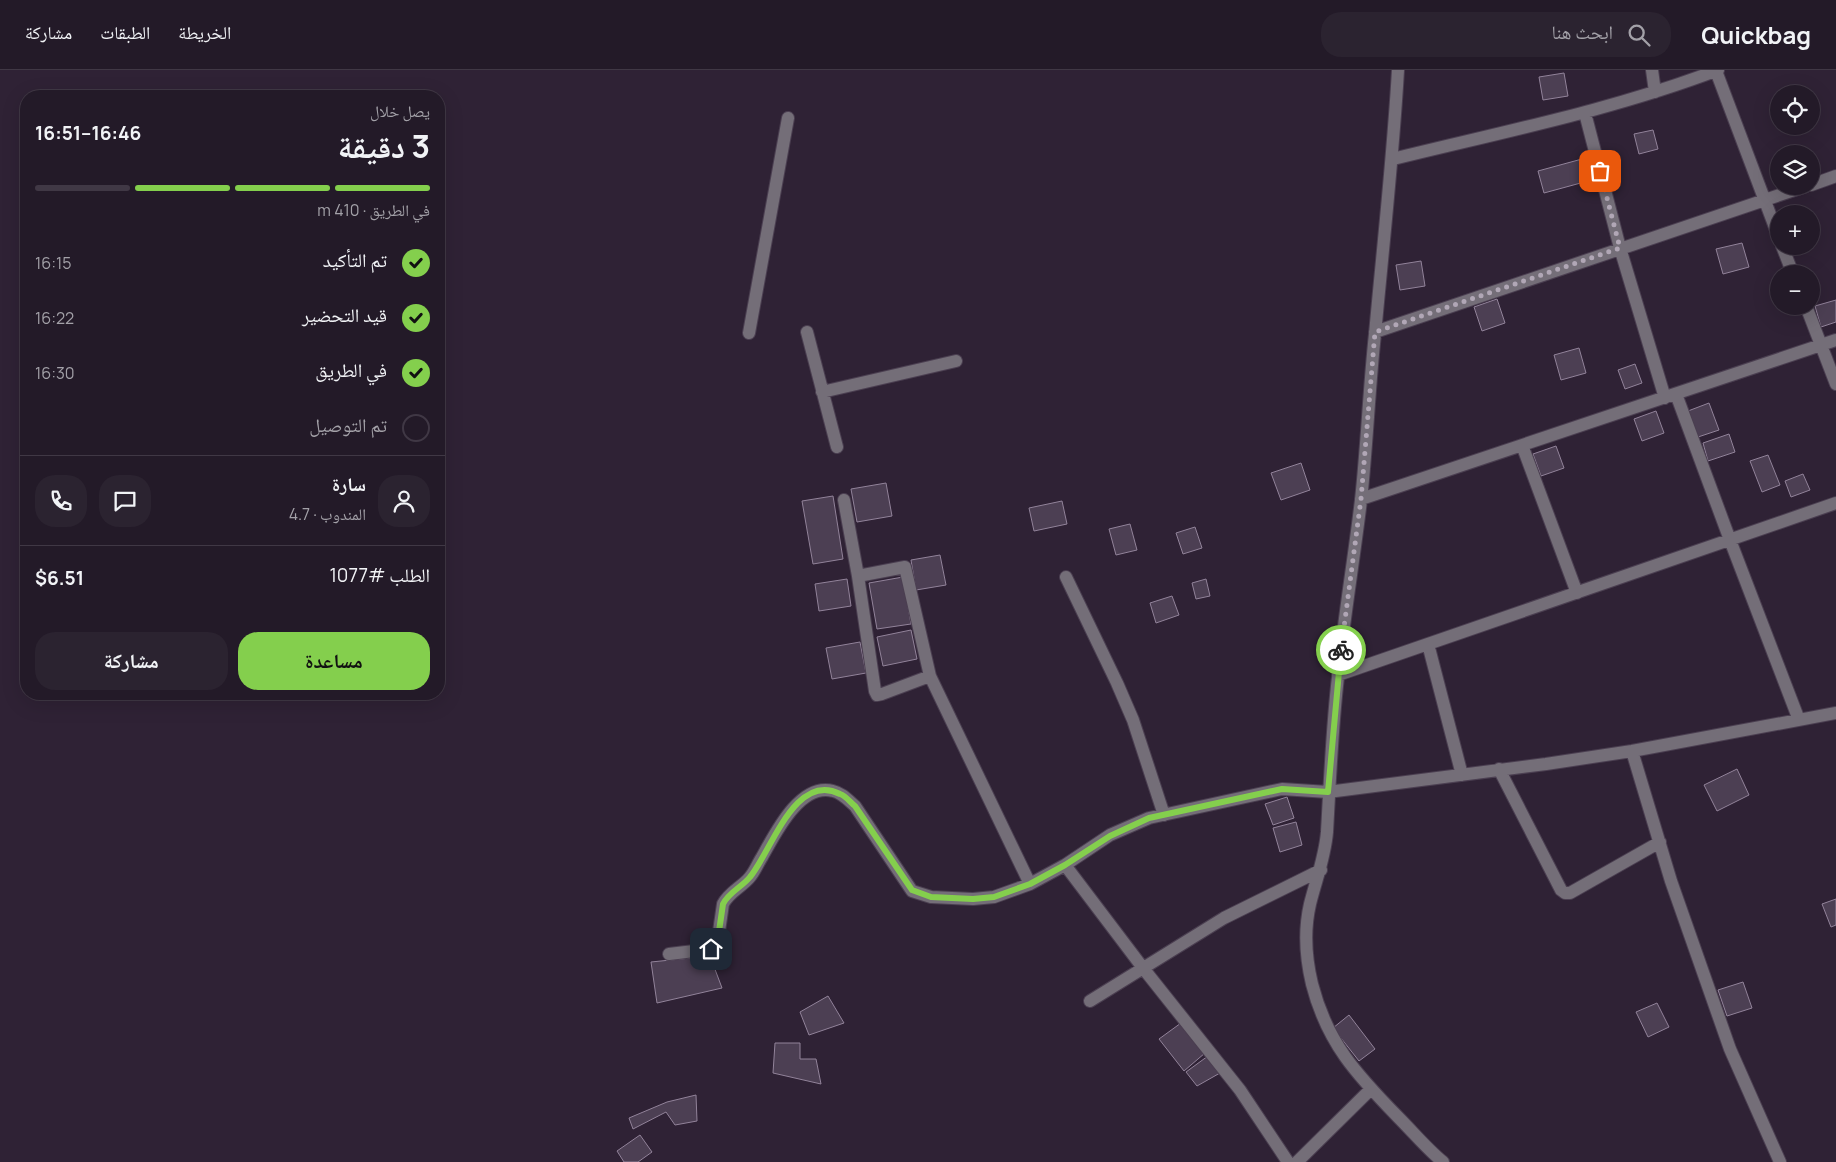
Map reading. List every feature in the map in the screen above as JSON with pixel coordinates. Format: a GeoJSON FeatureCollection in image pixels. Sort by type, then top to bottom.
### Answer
{"type":"FeatureCollection","features":[{"type":"Feature","properties":{"kind":"street"},"geometry":{"type":"LineString","coordinates":[[1398,70],[1393,158],[1375,332],[1361,499],[1338,676],[1326,839],[1321,870],[1308,916],[1307,958],[1321,1012],[1333,1039],[1346,1060],[1371,1089],[1443,1162]]}},
{"type":"Feature","properties":{"kind":"street"},"geometry":{"type":"LineString","coordinates":[[1652,70],[1654,92]]}},
{"type":"Feature","properties":{"kind":"street"},"geometry":{"type":"LineString","coordinates":[[1393,158],[1585,113],[1717,70],[1770,216]]}},
{"type":"Feature","properties":{"kind":"street"},"geometry":{"type":"LineString","coordinates":[[1585,113],[1620,248],[1670,396],[1730,540],[1799,720]]}},
{"type":"Feature","properties":{"kind":"street"},"geometry":{"type":"LineString","coordinates":[[749,333],[788,118]]}},
{"type":"Feature","properties":{"kind":"street"},"geometry":{"type":"LineString","coordinates":[[1820,182],[1836,176]]}},
{"type":"Feature","properties":{"kind":"street"},"geometry":{"type":"LineString","coordinates":[[1375,332],[1781,195]]}},
{"type":"Feature","properties":{"kind":"street"},"geometry":{"type":"LineString","coordinates":[[1809,315],[1836,384]]}},
{"type":"Feature","properties":{"kind":"street"},"geometry":{"type":"LineString","coordinates":[[807,332],[837,447]]}},
{"type":"Feature","properties":{"kind":"street"},"geometry":{"type":"LineString","coordinates":[[1361,499],[1836,340]]}},
{"type":"Feature","properties":{"kind":"street"},"geometry":{"type":"LineString","coordinates":[[822,392],[956,361]]}},
{"type":"Feature","properties":{"kind":"street"},"geometry":{"type":"LineString","coordinates":[[1522,445],[1577,593]]}},
{"type":"Feature","properties":{"kind":"street"},"geometry":{"type":"LineString","coordinates":[[844,500],[858,576],[875,691],[877,695],[930,676]]}},
{"type":"Feature","properties":{"kind":"street"},"geometry":{"type":"LineString","coordinates":[[1338,676],[1836,503]]}},
{"type":"Feature","properties":{"kind":"street"},"geometry":{"type":"LineString","coordinates":[[858,576],[906,567],[930,676],[1030,884]]}},
{"type":"Feature","properties":{"kind":"street"},"geometry":{"type":"LineString","coordinates":[[1066,577],[1129,713],[1164,815]]}},
{"type":"Feature","properties":{"kind":"street"},"geometry":{"type":"LineString","coordinates":[[1428,644],[1462,775]]}},
{"type":"Feature","properties":{"kind":"street"},"geometry":{"type":"LineString","coordinates":[[668,954],[711,949],[717,945],[723,904],[726,898],[750,876],[780,826],[801,800],[812,792],[823,789],[843,795],[855,806],[912,890],[931,897],[973,899],[994,897],[1030,884],[1065,865],[1110,836],[1149,818],[1282,789],[1328,792],[1462,775],[1632,751],[1836,713]]}},
{"type":"Feature","properties":{"kind":"street"},"geometry":{"type":"LineString","coordinates":[[1632,751],[1672,881],[1730,1049],[1780,1162]]}},
{"type":"Feature","properties":{"kind":"street"},"geometry":{"type":"LineString","coordinates":[[1499,769],[1561,890],[1565,893],[1570,893],[1660,842]]}},
{"type":"Feature","properties":{"kind":"street"},"geometry":{"type":"LineString","coordinates":[[1065,865],[1240,1090],[1288,1162]]}},
{"type":"Feature","properties":{"kind":"street"},"geometry":{"type":"LineString","coordinates":[[1090,1001],[1224,918],[1321,870]]}},
{"type":"Feature","properties":{"kind":"street"},"geometry":{"type":"LineString","coordinates":[[1297,1162],[1371,1089]]}},
{"type":"Feature","properties":{"kind":"building"},"geometry":{"type":"Polygon","coordinates":[[[1564,73],[1568,96],[1543,100],[1539,77],[1564,73]]]}},
{"type":"Feature","properties":{"kind":"building"},"geometry":{"type":"Polygon","coordinates":[[[1653,130],[1658,149],[1639,154],[1634,134],[1653,130]]]}},
{"type":"Feature","properties":{"kind":"building"},"geometry":{"type":"Polygon","coordinates":[[[1582,159],[1588,181],[1544,193],[1538,171],[1582,159]]]}},
{"type":"Feature","properties":{"kind":"building"},"geometry":{"type":"Polygon","coordinates":[[[1742,243],[1749,267],[1723,274],[1716,249],[1742,243]]]}},
{"type":"Feature","properties":{"kind":"building"},"geometry":{"type":"Polygon","coordinates":[[[1421,261],[1425,286],[1400,290],[1396,265],[1421,261]]]}},
{"type":"Feature","properties":{"kind":"building"},"geometry":{"type":"Polygon","coordinates":[[[1497,299],[1505,323],[1482,331],[1474,307],[1497,299]]]}},
{"type":"Feature","properties":{"kind":"building"},"geometry":{"type":"Polygon","coordinates":[[[1836,300],[1836,322],[1821,327],[1818,315],[1820,315],[1820,305],[1836,300]]]}},
{"type":"Feature","properties":{"kind":"building"},"geometry":{"type":"Polygon","coordinates":[[[1579,348],[1586,373],[1561,380],[1554,355],[1579,348]]]}},
{"type":"Feature","properties":{"kind":"building"},"geometry":{"type":"Polygon","coordinates":[[[1635,364],[1642,383],[1625,389],[1618,370],[1635,364]]]}},
{"type":"Feature","properties":{"kind":"building"},"geometry":{"type":"Polygon","coordinates":[[[1709,403],[1719,430],[1698,437],[1688,411],[1709,403]]]}},
{"type":"Feature","properties":{"kind":"building"},"geometry":{"type":"Polygon","coordinates":[[[1656,411],[1664,433],[1642,441],[1634,419],[1656,411]]]}},
{"type":"Feature","properties":{"kind":"building"},"geometry":{"type":"Polygon","coordinates":[[[1729,434],[1735,452],[1708,461],[1703,443],[1729,434]]]}},
{"type":"Feature","properties":{"kind":"building"},"geometry":{"type":"Polygon","coordinates":[[[1556,446],[1564,468],[1541,476],[1533,454],[1556,446]]]}},
{"type":"Feature","properties":{"kind":"building"},"geometry":{"type":"Polygon","coordinates":[[[1768,455],[1780,485],[1762,492],[1750,461],[1768,455]]]}},
{"type":"Feature","properties":{"kind":"building"},"geometry":{"type":"Polygon","coordinates":[[[1301,463],[1310,490],[1281,500],[1271,473],[1301,463]]]}},
{"type":"Feature","properties":{"kind":"building"},"geometry":{"type":"Polygon","coordinates":[[[1803,474],[1810,490],[1791,497],[1785,481],[1803,474]]]}},
{"type":"Feature","properties":{"kind":"building"},"geometry":{"type":"Polygon","coordinates":[[[886,483],[892,516],[857,522],[851,489],[886,483]]]}},
{"type":"Feature","properties":{"kind":"building"},"geometry":{"type":"Polygon","coordinates":[[[833,496],[843,559],[813,564],[802,501],[833,496]]]}},
{"type":"Feature","properties":{"kind":"building"},"geometry":{"type":"Polygon","coordinates":[[[1062,501],[1067,524],[1034,531],[1029,508],[1062,501]]]}},
{"type":"Feature","properties":{"kind":"building"},"geometry":{"type":"Polygon","coordinates":[[[1130,524],[1137,550],[1116,555],[1109,529],[1130,524]]]}},
{"type":"Feature","properties":{"kind":"building"},"geometry":{"type":"Polygon","coordinates":[[[1195,527],[1202,548],[1183,554],[1176,533],[1195,527]]]}},
{"type":"Feature","properties":{"kind":"building"},"geometry":{"type":"Polygon","coordinates":[[[940,555],[946,585],[916,590],[911,560],[940,555]]]}},
{"type":"Feature","properties":{"kind":"building"},"geometry":{"type":"Polygon","coordinates":[[[903,577],[911,624],[877,629],[869,583],[903,577]]]}},
{"type":"Feature","properties":{"kind":"building"},"geometry":{"type":"Polygon","coordinates":[[[847,579],[851,606],[819,611],[815,584],[847,579]]]}},
{"type":"Feature","properties":{"kind":"building"},"geometry":{"type":"Polygon","coordinates":[[[1206,579],[1210,596],[1196,599],[1192,583],[1206,579]]]}},
{"type":"Feature","properties":{"kind":"building"},"geometry":{"type":"Polygon","coordinates":[[[1172,596],[1179,615],[1156,623],[1150,603],[1172,596]]]}},
{"type":"Feature","properties":{"kind":"building"},"geometry":{"type":"Polygon","coordinates":[[[911,630],[917,659],[883,666],[877,637],[911,630]]]}},
{"type":"Feature","properties":{"kind":"building"},"geometry":{"type":"Polygon","coordinates":[[[860,642],[866,673],[832,679],[826,648],[860,642]]]}},
{"type":"Feature","properties":{"kind":"building"},"geometry":{"type":"Polygon","coordinates":[[[1737,769],[1749,795],[1717,811],[1704,785],[1737,769]]]}},
{"type":"Feature","properties":{"kind":"building"},"geometry":{"type":"Polygon","coordinates":[[[1287,797],[1294,818],[1273,825],[1265,804],[1287,797]]]}},
{"type":"Feature","properties":{"kind":"building"},"geometry":{"type":"Polygon","coordinates":[[[1296,822],[1302,845],[1280,852],[1273,828],[1296,822]]]}},
{"type":"Feature","properties":{"kind":"building"},"geometry":{"type":"Polygon","coordinates":[[[1836,899],[1836,925],[1831,927],[1822,904],[1836,899]]]}},
{"type":"Feature","properties":{"kind":"building"},"geometry":{"type":"Polygon","coordinates":[[[710,956],[722,988],[657,1003],[651,962],[710,956]]]}},
{"type":"Feature","properties":{"kind":"building"},"geometry":{"type":"Polygon","coordinates":[[[1743,982],[1752,1008],[1727,1016],[1718,990],[1743,982]]]}},
{"type":"Feature","properties":{"kind":"building"},"geometry":{"type":"Polygon","coordinates":[[[828,996],[844,1023],[809,1035],[800,1012],[828,996]]]}},
{"type":"Feature","properties":{"kind":"building"},"geometry":{"type":"Polygon","coordinates":[[[1657,1003],[1669,1027],[1648,1037],[1636,1012],[1657,1003]]]}},
{"type":"Feature","properties":{"kind":"building"},"geometry":{"type":"Polygon","coordinates":[[[1349,1015],[1375,1049],[1359,1061],[1333,1028],[1349,1015]]]}},
{"type":"Feature","properties":{"kind":"building"},"geometry":{"type":"Polygon","coordinates":[[[1181,1023],[1205,1053],[1184,1071],[1159,1039],[1181,1023]]]}},
{"type":"Feature","properties":{"kind":"building"},"geometry":{"type":"Polygon","coordinates":[[[775,1043],[800,1043],[800,1059],[816,1059],[821,1084],[773,1073],[775,1043]]]}},
{"type":"Feature","properties":{"kind":"building"},"geometry":{"type":"Polygon","coordinates":[[[1208,1056],[1220,1073],[1197,1086],[1186,1072],[1208,1056]]]}},
{"type":"Feature","properties":{"kind":"building"},"geometry":{"type":"Polygon","coordinates":[[[696,1095],[697,1121],[675,1125],[666,1112],[633,1129],[629,1118],[667,1102],[696,1095]]]}},
{"type":"Feature","properties":{"kind":"building"},"geometry":{"type":"Polygon","coordinates":[[[640,1135],[652,1152],[638,1162],[624,1162],[617,1151],[640,1135]]]}},
{"type":"Feature","properties":{"kind":"way so far"},"geometry":{"type":"LineString","coordinates":[[1341,650],[1361,499],[1375,332],[1620,248],[1600,171]]}},
{"type":"Feature","properties":{"kind":"route"},"geometry":{"type":"LineString","coordinates":[[711,949],[717,945],[720,935],[723,904],[726,898],[750,876],[780,826],[801,800],[812,792],[823,789],[843,795],[855,806],[912,890],[931,897],[973,899],[994,897],[1030,884],[1065,865],[1110,836],[1149,818],[1282,789],[1328,792],[1341,650]]}}]}
